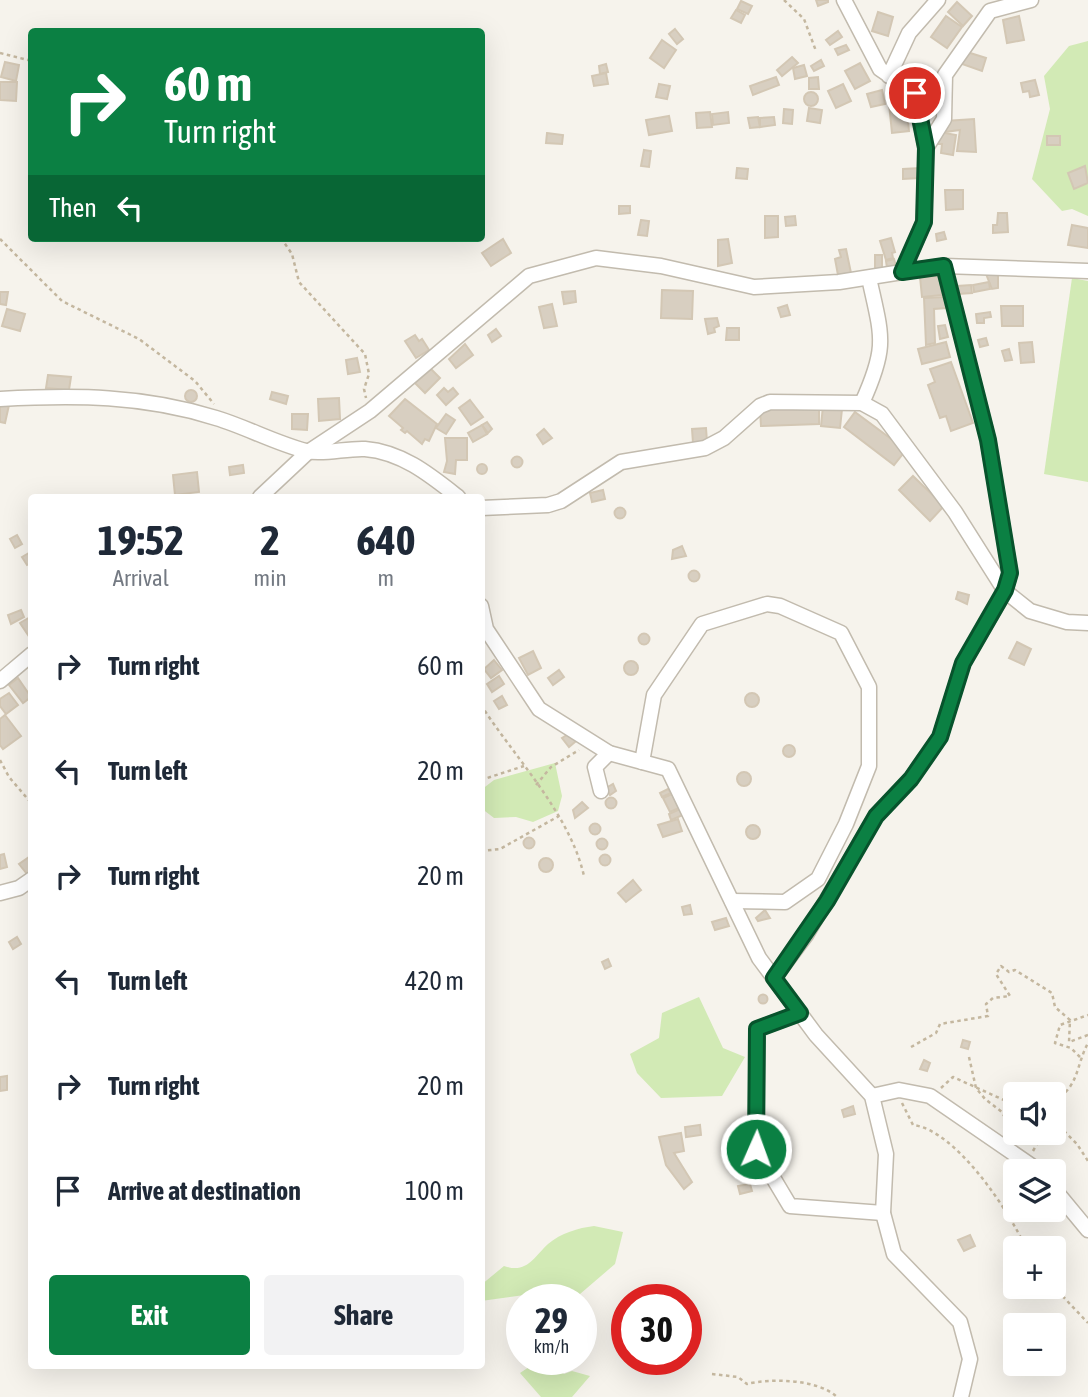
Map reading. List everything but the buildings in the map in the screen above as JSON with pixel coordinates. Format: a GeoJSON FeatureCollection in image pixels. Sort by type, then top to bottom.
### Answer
{"type":"FeatureCollection","features":[{"type":"Feature","properties":{"kind":"street"},"geometry":{"type":"LineString","coordinates":[[844,0],[880,69],[915,93],[926,148],[924,222],[902,272]]}},
{"type":"Feature","properties":{"kind":"street"},"geometry":{"type":"LineString","coordinates":[[889,76],[909,33],[938,0]]}},
{"type":"Feature","properties":{"kind":"street"},"geometry":{"type":"LineString","coordinates":[[926,148],[944,119],[945,75],[990,11],[1031,0]]}},
{"type":"Feature","properties":{"kind":"street"},"geometry":{"type":"LineString","coordinates":[[263,494],[308,452],[370,411],[528,276],[596,258],[661,266],[754,287],[869,278],[944,266],[1088,271]]}},
{"type":"Feature","properties":{"kind":"street"},"geometry":{"type":"LineString","coordinates":[[774,978],[819,914],[876,816],[911,779],[940,737],[963,663],[1005,590],[1010,573],[988,440],[944,266]]}},
{"type":"Feature","properties":{"kind":"street"},"geometry":{"type":"LineString","coordinates":[[862,403],[881,354],[881,329],[869,278]]}},
{"type":"Feature","properties":{"kind":"street"},"geometry":{"type":"LineString","coordinates":[[0,399],[89,395],[175,407],[216,417],[308,452],[366,449],[395,456],[419,467],[454,494]]}},
{"type":"Feature","properties":{"kind":"street"},"geometry":{"type":"LineString","coordinates":[[485,508],[548,505],[561,501],[621,462],[705,447],[724,438],[760,406],[770,402],[862,403],[882,414],[921,466],[1005,590],[1030,611],[1067,622],[1088,622]]}},
{"type":"Feature","properties":{"kind":"street"},"geometry":{"type":"LineString","coordinates":[[642,762],[654,695],[702,624],[767,604],[780,606],[841,633],[869,687],[869,766],[846,824],[818,879],[785,902],[732,901]]}},
{"type":"Feature","properties":{"kind":"street"},"geometry":{"type":"LineString","coordinates":[[485,624],[539,709],[609,753],[668,769],[759,958],[800,1013],[872,1096],[886,1154],[883,1213],[894,1254],[960,1322],[970,1359],[961,1397]]}},
{"type":"Feature","properties":{"kind":"street"},"geometry":{"type":"LineString","coordinates":[[0,681],[28,657]]}},
{"type":"Feature","properties":{"kind":"street"},"geometry":{"type":"LineString","coordinates":[[601,791],[595,767],[609,753]]}},
{"type":"Feature","properties":{"kind":"street"},"geometry":{"type":"LineString","coordinates":[[0,894],[19,888],[28,882]]}},
{"type":"Feature","properties":{"kind":"street"},"geometry":{"type":"LineString","coordinates":[[800,1013],[757,1029],[756,1149],[790,1206],[883,1213]]}},
{"type":"Feature","properties":{"kind":"street"},"geometry":{"type":"LineString","coordinates":[[872,1096],[899,1090],[930,1096],[1024,1159]]}},
{"type":"Feature","properties":{"kind":"street"},"geometry":{"type":"LineString","coordinates":[[1066,1203],[1088,1230]]}},
{"type":"Feature","properties":{"kind":"path"},"geometry":{"type":"LineString","coordinates":[[784,0],[804,19],[816,51]]}},
{"type":"Feature","properties":{"kind":"path"},"geometry":{"type":"LineString","coordinates":[[0,53],[28,60]]}},
{"type":"Feature","properties":{"kind":"path"},"geometry":{"type":"LineString","coordinates":[[0,239],[62,300],[139,339],[195,381],[214,404],[216,417]]}},
{"type":"Feature","properties":{"kind":"path"},"geometry":{"type":"LineString","coordinates":[[284,242],[292,254],[299,282],[365,354],[369,374],[364,389],[370,411]]}},
{"type":"Feature","properties":{"kind":"path"},"geometry":{"type":"LineString","coordinates":[[485,711],[559,817],[579,852],[584,876]]}},
{"type":"Feature","properties":{"kind":"path"},"geometry":{"type":"LineString","coordinates":[[536,785],[562,758],[593,743]]}},
{"type":"Feature","properties":{"kind":"path"},"geometry":{"type":"LineString","coordinates":[[0,760],[9,777],[28,799]]}},
{"type":"Feature","properties":{"kind":"path"},"geometry":{"type":"LineString","coordinates":[[485,779],[524,766]]}},
{"type":"Feature","properties":{"kind":"path"},"geometry":{"type":"LineString","coordinates":[[485,850],[500,849],[559,817]]}},
{"type":"Feature","properties":{"kind":"path"},"geometry":{"type":"LineString","coordinates":[[911,1047],[936,1032],[940,1024],[988,1016],[986,1004],[993,998],[1010,996],[996,974],[1001,966],[1024,975],[1052,993],[1055,1007],[1070,1020]]}},
{"type":"Feature","properties":{"kind":"path"},"geometry":{"type":"LineString","coordinates":[[1080,1057],[1071,1048],[1055,1043],[1060,1025],[1088,1015]]}},
{"type":"Feature","properties":{"kind":"path"},"geometry":{"type":"LineString","coordinates":[[1070,1020],[1069,1042],[1088,1035]]}},
{"type":"Feature","properties":{"kind":"path"},"geometry":{"type":"LineString","coordinates":[[1066,1093],[1078,1076],[1080,1057],[1088,1044]]}},
{"type":"Feature","properties":{"kind":"path"},"geometry":{"type":"LineString","coordinates":[[969,1058],[975,1084],[985,1099],[1002,1112],[1027,1159]]}},
{"type":"Feature","properties":{"kind":"path"},"geometry":{"type":"LineString","coordinates":[[940,1089],[953,1077],[975,1084],[1003,1099]]}},
{"type":"Feature","properties":{"kind":"path"},"geometry":{"type":"LineString","coordinates":[[899,1090],[903,1106],[913,1125],[928,1127],[991,1185],[1019,1236]]}},
{"type":"Feature","properties":{"kind":"path"},"geometry":{"type":"LineString","coordinates":[[1066,1133],[1088,1161]]}},
{"type":"Feature","properties":{"kind":"path"},"geometry":{"type":"LineString","coordinates":[[1065,1299],[1088,1323]]}},
{"type":"Feature","properties":{"kind":"path"},"geometry":{"type":"LineString","coordinates":[[712,1374],[738,1377],[747,1384],[760,1380],[796,1383],[830,1391],[837,1397]]}},
{"type":"Feature","properties":{"kind":"green space"},"geometry":{"type":"Polygon","coordinates":[[[1088,41],[1088,216],[1072,209],[1062,211],[1032,179],[1050,109],[1044,76],[1069,46],[1088,41]]]}},
{"type":"Feature","properties":{"kind":"green space"},"geometry":{"type":"Polygon","coordinates":[[[1072,278],[1088,281],[1088,482],[1044,474],[1072,278]]]}},
{"type":"Feature","properties":{"kind":"green space"},"geometry":{"type":"Polygon","coordinates":[[[555,763],[562,796],[558,811],[533,822],[516,817],[494,818],[485,811],[485,787],[494,780],[555,763]]]}},
{"type":"Feature","properties":{"kind":"green space"},"geometry":{"type":"Polygon","coordinates":[[[699,997],[723,1048],[745,1057],[722,1096],[661,1098],[637,1073],[630,1054],[659,1038],[662,1013],[699,997]]]}},
{"type":"Feature","properties":{"kind":"green space"},"geometry":{"type":"Polygon","coordinates":[[[594,1226],[623,1232],[615,1264],[592,1284],[506,1284],[506,1298],[485,1300],[485,1282],[504,1266],[524,1266],[558,1237],[594,1226]]]}},
{"type":"Feature","properties":{"kind":"green space"},"geometry":{"type":"Polygon","coordinates":[[[522,1375],[590,1376],[572,1397],[541,1397],[522,1375]]]}},
{"type":"Feature","properties":{"kind":"route"},"geometry":{"type":"LineString","coordinates":[[756,1149],[757,1029],[800,1013],[774,978],[806,935],[876,816],[911,779],[940,737],[963,663],[1005,590],[1010,573],[988,440],[944,266],[902,272],[924,222],[926,148],[915,93]]}}]}
